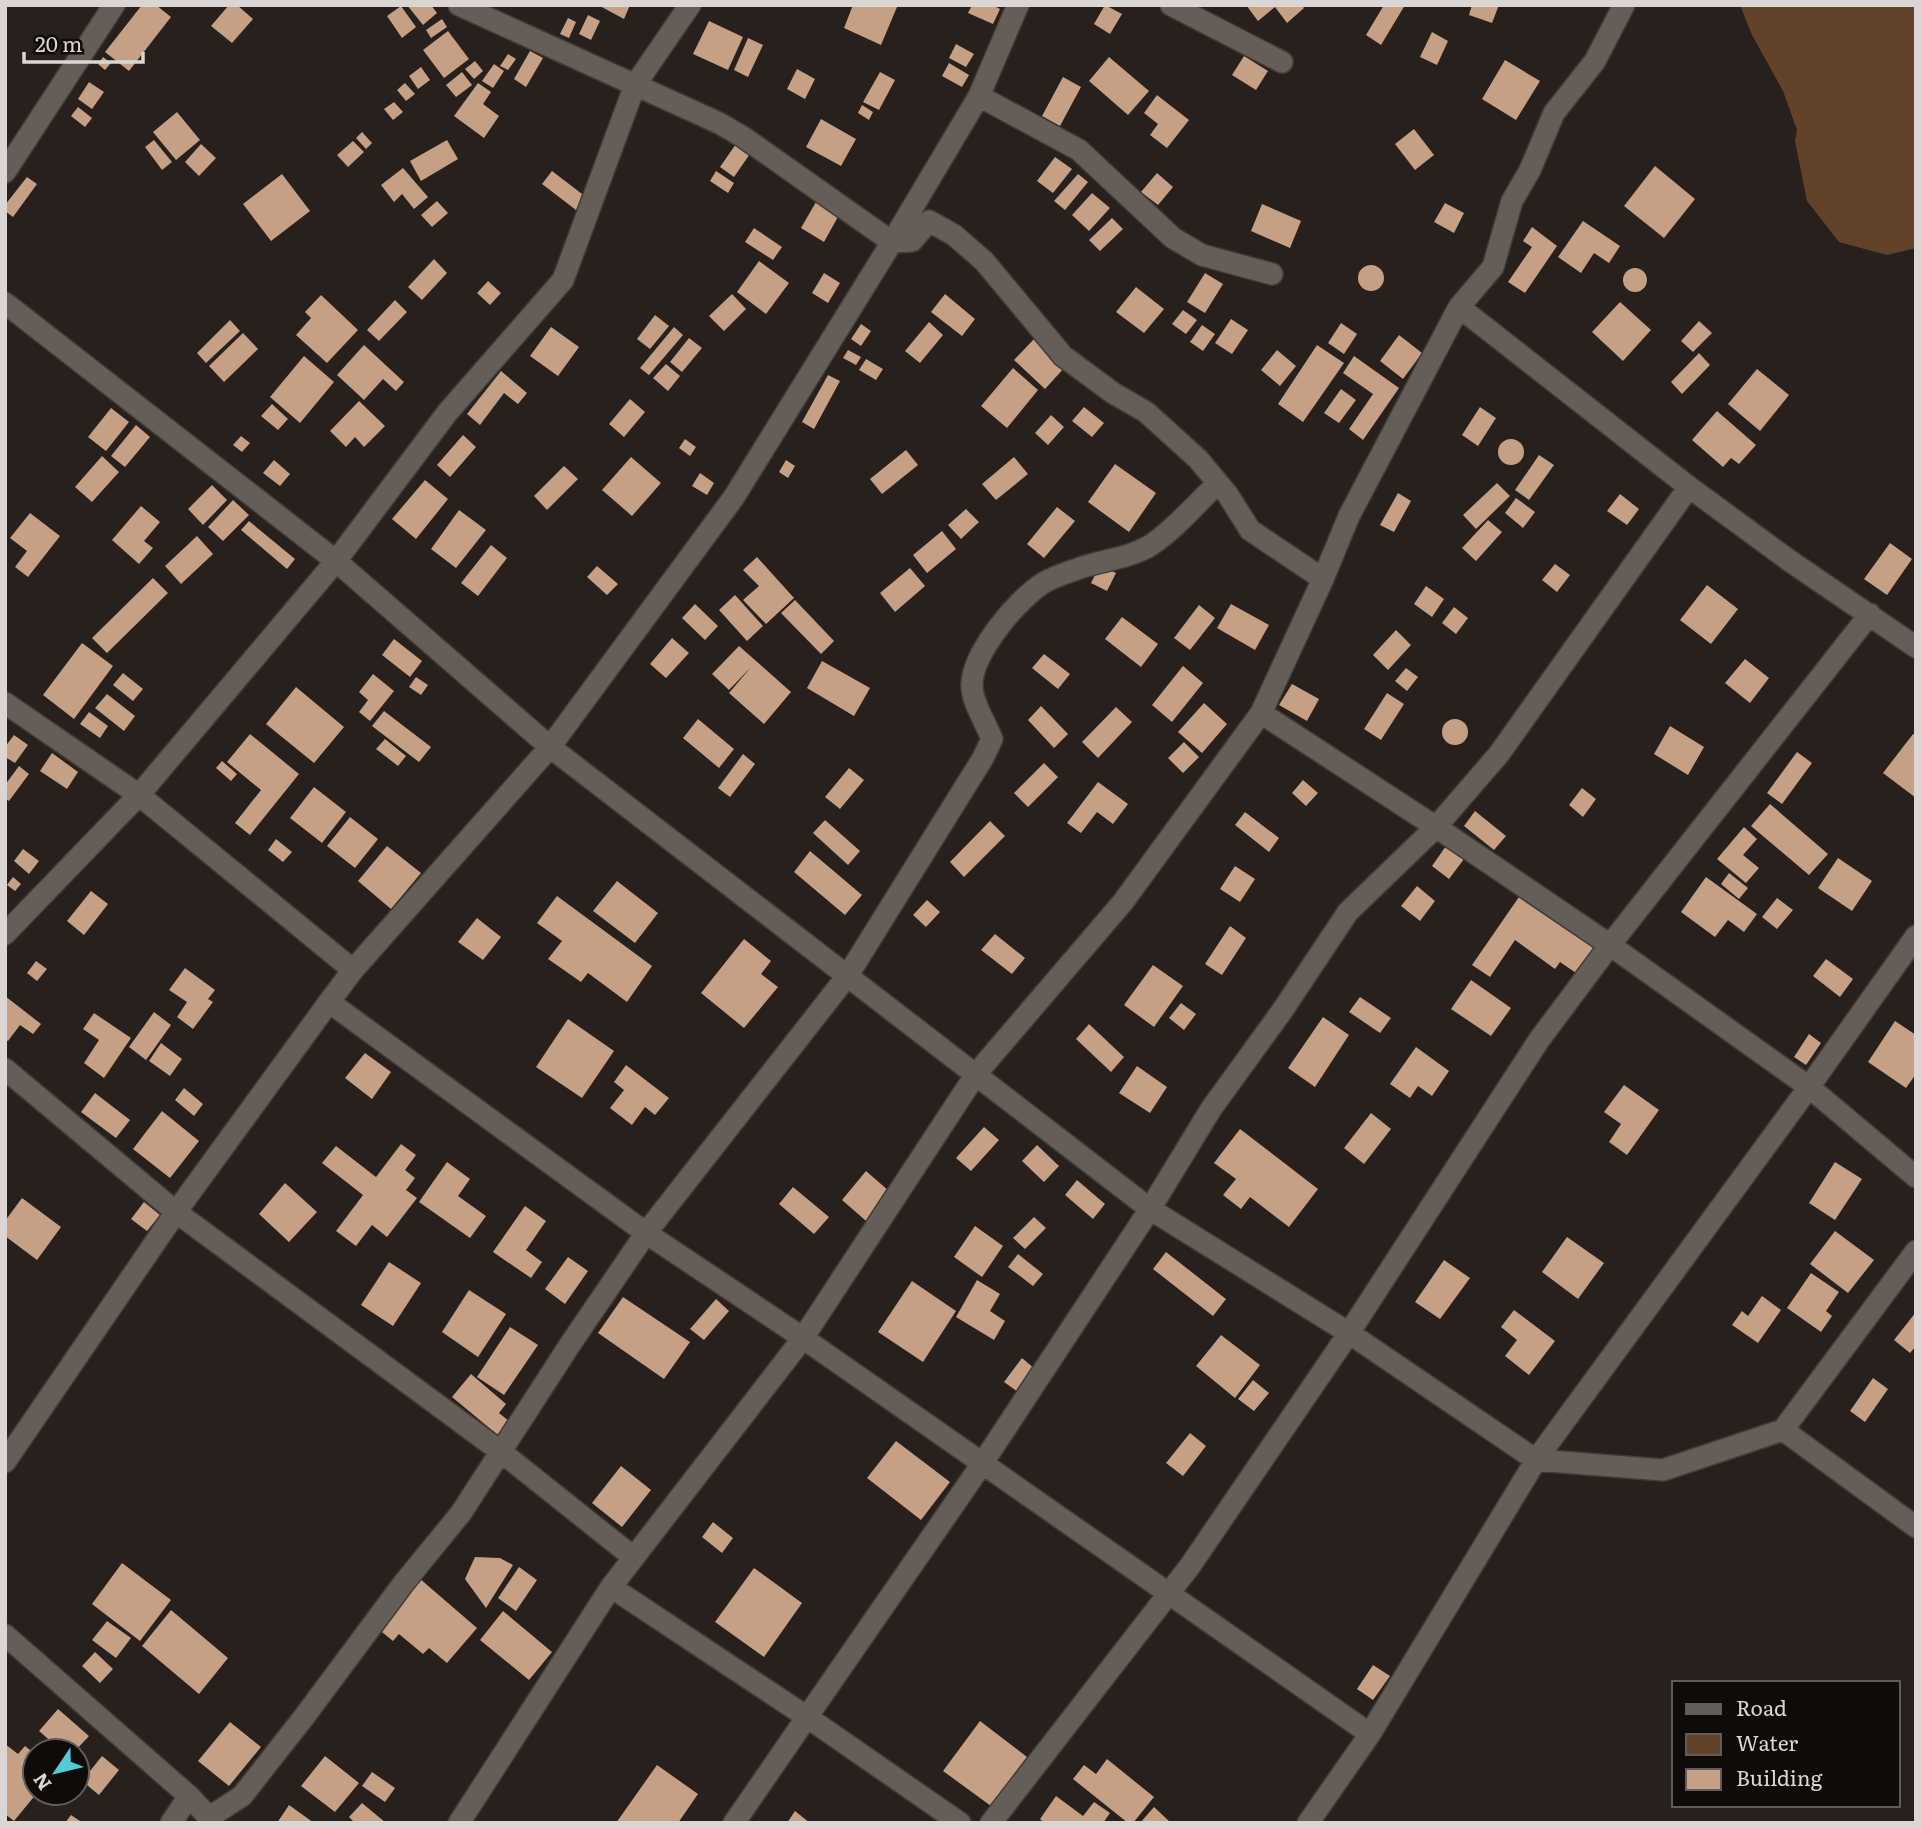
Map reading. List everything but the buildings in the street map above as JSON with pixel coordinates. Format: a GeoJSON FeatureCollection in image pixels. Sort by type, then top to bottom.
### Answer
{"type":"FeatureCollection","features":[{"type":"Feature","properties":{"kind":"street"},"geometry":{"type":"LineString","coordinates":[[5,172],[114,5]]}},
{"type":"Feature","properties":{"kind":"street"},"geometry":{"type":"LineString","coordinates":[[459,5],[719,123],[892,242],[912,241],[929,221],[954,234],[1005,284],[1063,356],[1112,393],[1146,412],[1198,459],[1250,530],[1323,579]]}},
{"type":"Feature","properties":{"kind":"street"},"geometry":{"type":"LineString","coordinates":[[5,934],[139,795],[336,561],[447,413],[563,280],[635,85],[691,5]]}},
{"type":"Feature","properties":{"kind":"street"},"geometry":{"type":"LineString","coordinates":[[5,1462],[176,1212],[353,970],[550,747],[734,497],[979,96],[1018,5]]}},
{"type":"Feature","properties":{"kind":"street"},"geometry":{"type":"LineString","coordinates":[[1171,5],[1282,62]]}},
{"type":"Feature","properties":{"kind":"street"},"geometry":{"type":"LineString","coordinates":[[459,1823],[611,1587],[803,1338],[976,1074],[1123,902],[1261,713],[1349,516],[1459,307],[1493,267],[1512,201],[1530,170],[1554,113],[1595,61],[1624,5]]}},
{"type":"Feature","properties":{"kind":"street"},"geometry":{"type":"LineString","coordinates":[[979,96],[1079,150],[1173,238],[1202,255],[1272,274]]}},
{"type":"Feature","properties":{"kind":"street"},"geometry":{"type":"LineString","coordinates":[[5,303],[336,561],[550,747],[1150,1209],[1349,1333],[1536,1460],[1663,1470],[1783,1430],[1916,1251]]}},
{"type":"Feature","properties":{"kind":"street"},"geometry":{"type":"LineString","coordinates":[[1459,307],[1689,487],[1790,561],[1916,647]]}},
{"type":"Feature","properties":{"kind":"street"},"geometry":{"type":"LineString","coordinates":[[5,1635],[189,1796],[211,1820],[242,1796],[403,1584],[461,1514],[500,1451],[646,1234],[848,975],[992,739],[972,686],[974,672],[987,645],[1016,606],[1045,582],[1081,567],[1151,545],[1218,483]]}},
{"type":"Feature","properties":{"kind":"street"},"geometry":{"type":"LineString","coordinates":[[734,1823],[982,1464],[1150,1209],[1211,1109],[1282,1011],[1348,912],[1436,827],[1499,754],[1689,487]]}},
{"type":"Feature","properties":{"kind":"street"},"geometry":{"type":"LineString","coordinates":[[991,1823],[1189,1566],[1349,1333],[1539,1040],[1610,945],[1870,614]]}},
{"type":"Feature","properties":{"kind":"street"},"geometry":{"type":"LineString","coordinates":[[5,703],[139,795],[353,970]]}},
{"type":"Feature","properties":{"kind":"street"},"geometry":{"type":"LineString","coordinates":[[1261,713],[1610,945],[1809,1087],[1916,1177]]}},
{"type":"Feature","properties":{"kind":"street"},"geometry":{"type":"LineString","coordinates":[[1308,1823],[1370,1734],[1536,1460],[1916,936]]}},
{"type":"Feature","properties":{"kind":"street"},"geometry":{"type":"LineString","coordinates":[[329,1002],[646,1234],[803,1338],[1370,1734]]}},
{"type":"Feature","properties":{"kind":"street"},"geometry":{"type":"LineString","coordinates":[[5,1069],[176,1212],[500,1451],[633,1557]]}},
{"type":"Feature","properties":{"kind":"street"},"geometry":{"type":"LineString","coordinates":[[1783,1430],[1916,1527]]}},
{"type":"Feature","properties":{"kind":"street"},"geometry":{"type":"LineString","coordinates":[[611,1587],[807,1717],[960,1823]]}},
{"type":"Feature","properties":{"kind":"street"},"geometry":{"type":"LineString","coordinates":[[171,1823],[189,1796]]}},
{"type":"Feature","properties":{"kind":"water"},"geometry":{"type":"Polygon","coordinates":[[[1740,5],[1916,5],[1916,248],[1887,255],[1839,242],[1807,201],[1795,141],[1797,130],[1783,91],[1752,35],[1740,5]]]}}]}
